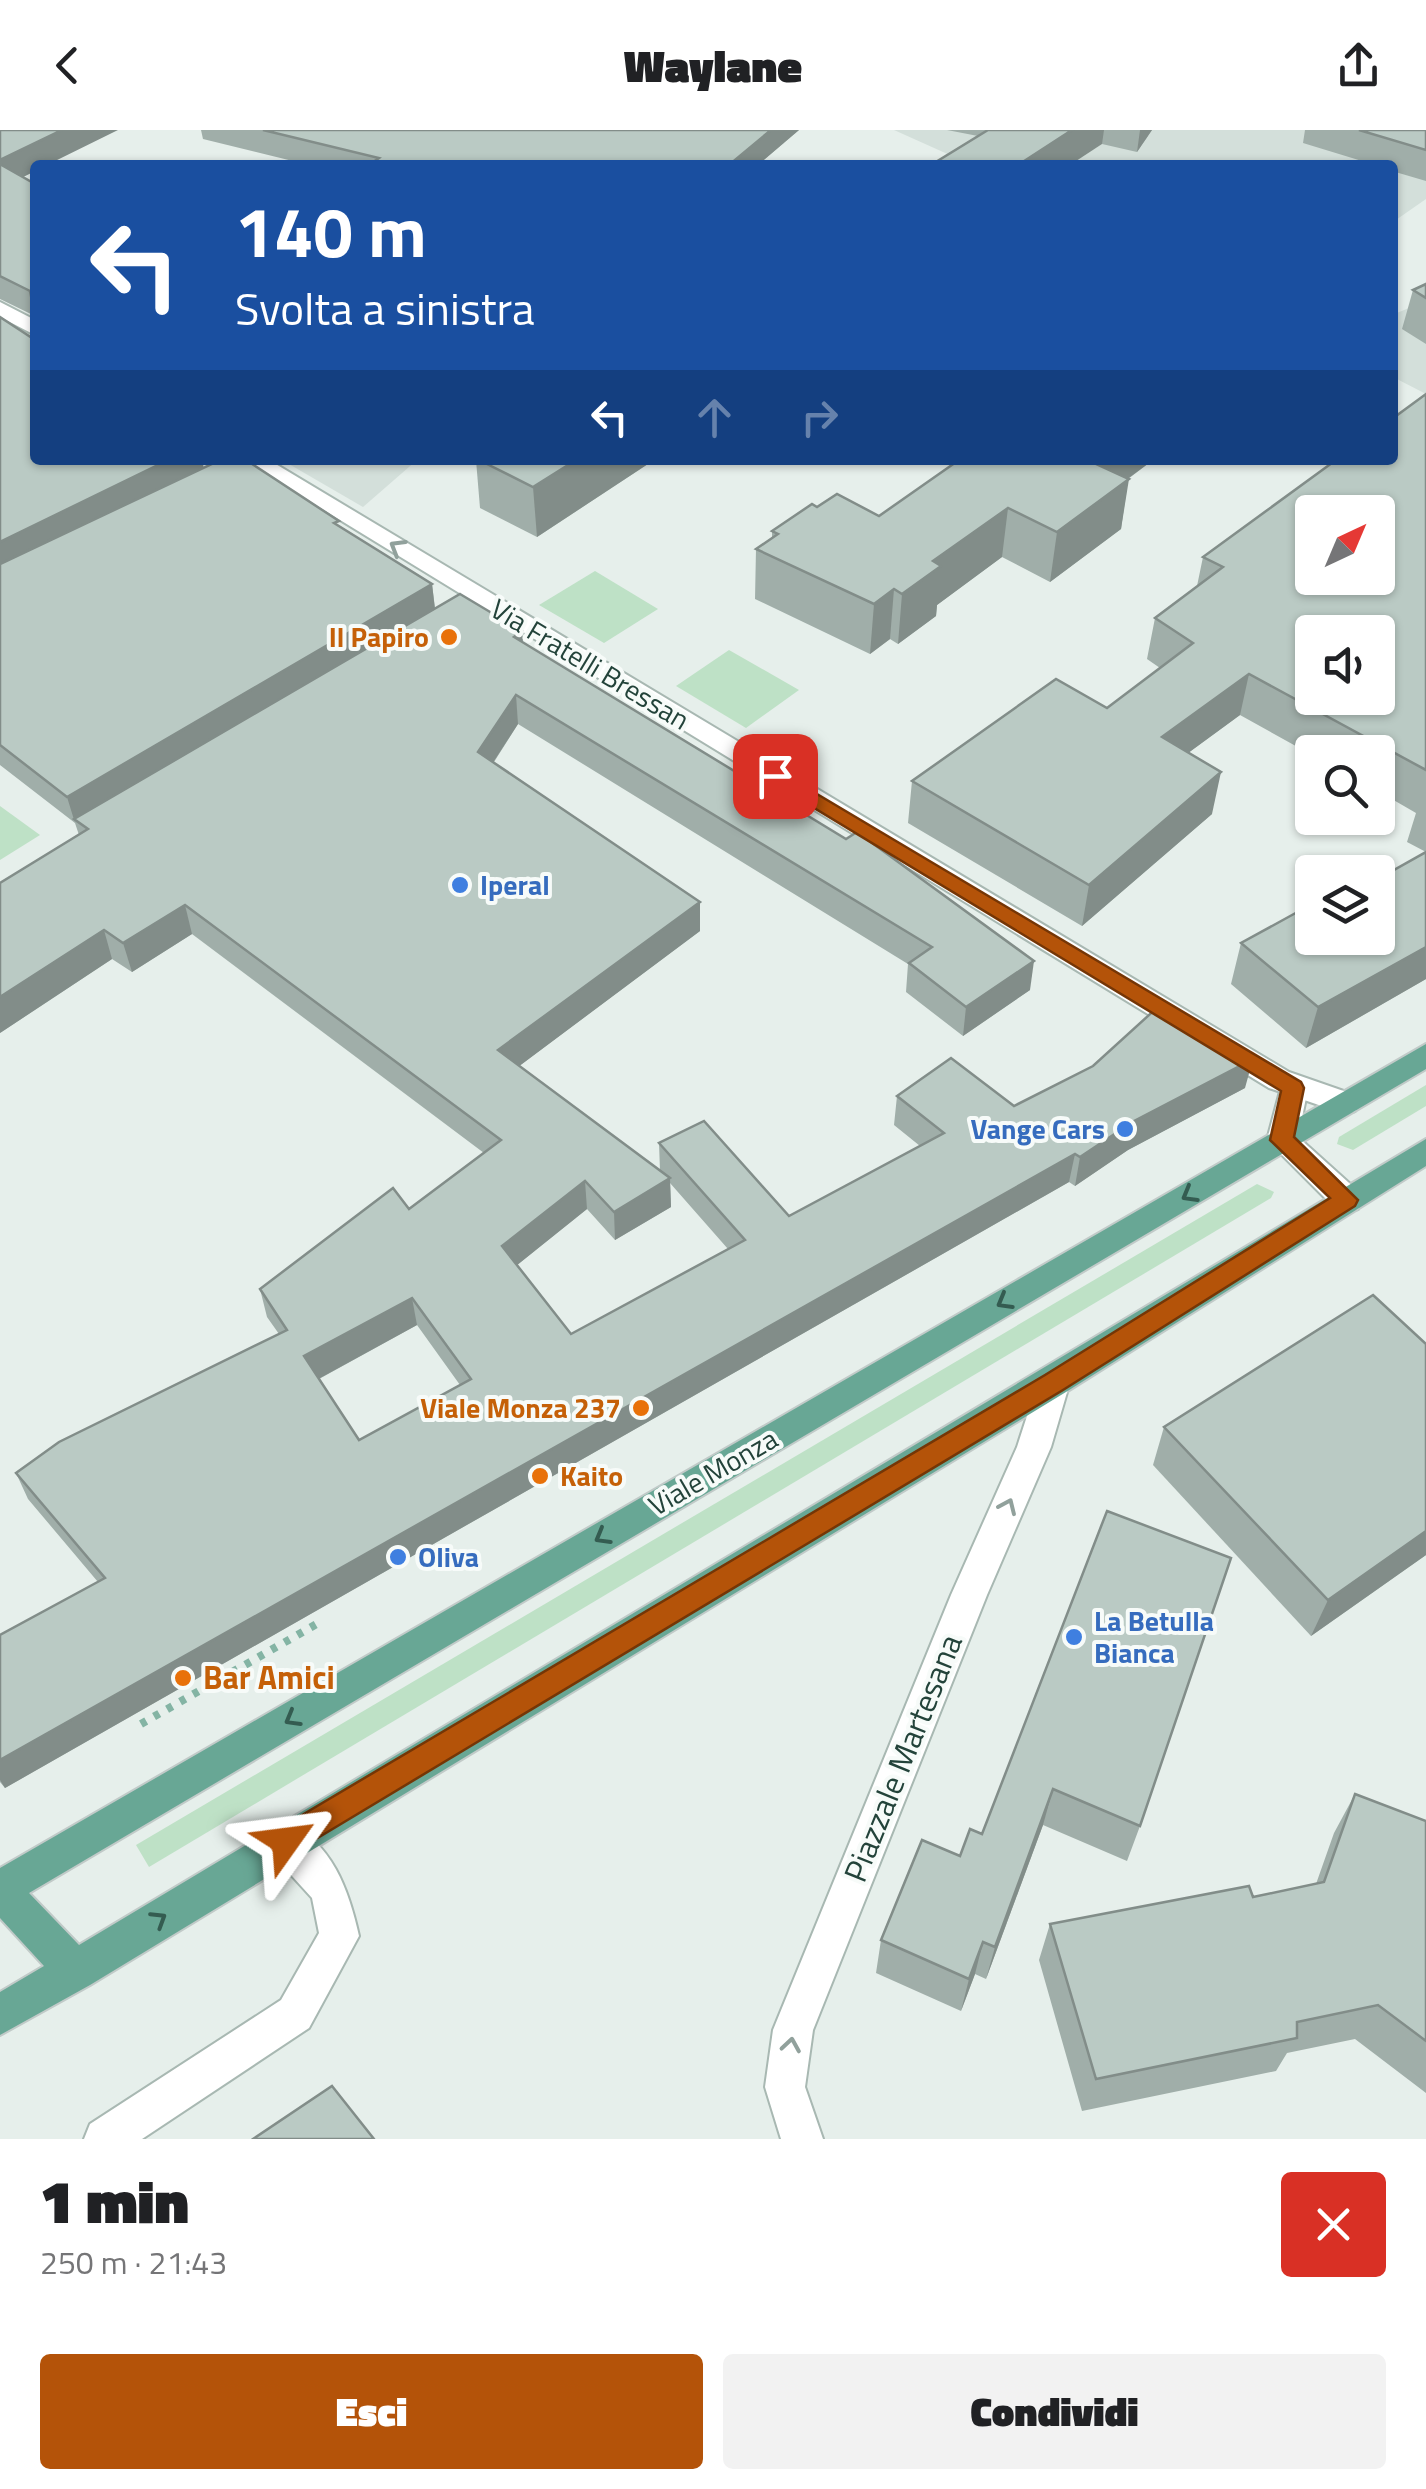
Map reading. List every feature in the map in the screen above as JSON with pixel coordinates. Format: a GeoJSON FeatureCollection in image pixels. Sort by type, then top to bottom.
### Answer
{"type":"FeatureCollection","features":[{"type":"Feature","properties":{"kind":"main road","name":"Viale Monza"},"geometry":{"type":"LineString","coordinates":[[76,1971],[0,1890],[1426,1055]]}},
{"type":"Feature","properties":{"kind":"main road"},"geometry":{"type":"LineString","coordinates":[[0,2016],[1054,1382],[1426,1151]]}},
{"type":"Feature","properties":{"kind":"street"},"geometry":{"type":"LineString","coordinates":[[0,308],[30,326]]}},
{"type":"Feature","properties":{"kind":"street","name":"Via Fratelli Bressan"},"geometry":{"type":"LineString","coordinates":[[249,465],[480,598],[1293,1088],[1345,1103]]}},
{"type":"Feature","properties":{"kind":"street"},"geometry":{"type":"LineString","coordinates":[[452,614],[480,598]]}},
{"type":"Feature","properties":{"kind":"street"},"geometry":{"type":"LineString","coordinates":[[1293,1088],[1282,1140],[1347,1200]]}},
{"type":"Feature","properties":{"kind":"street","name":"Piazzale Martesana"},"geometry":{"type":"LineString","coordinates":[[802,2139],[786,2087],[793,2030],[969,1595],[1034,1448],[1054,1382]]}},
{"type":"Feature","properties":{"kind":"street"},"geometry":{"type":"LineString","coordinates":[[105,2139],[295,2014],[304,2000],[339,1936],[329,1889],[286,1841]]}},
{"type":"Feature","properties":{"kind":"path"},"geometry":{"type":"LineString","coordinates":[[141,1724],[322,1622]]}},
{"type":"Feature","properties":{"kind":"shaded area"},"geometry":{"type":"Polygon","coordinates":[[[894,130],[1426,130],[1426,199],[1398,219],[1398,160],[961,160],[894,130]]]}},
{"type":"Feature","properties":{"kind":"shaded area"},"geometry":{"type":"Polygon","coordinates":[[[1426,301],[1426,394],[1398,380],[1398,313],[1426,301]]]}},
{"type":"Feature","properties":{"kind":"shaded area"},"geometry":{"type":"Polygon","coordinates":[[[291,465],[411,465],[363,507],[291,465]]]}},
{"type":"Feature","properties":{"kind":"green space"},"geometry":{"type":"Polygon","coordinates":[[[595,571],[658,609],[604,643],[539,605],[595,571]]]}},
{"type":"Feature","properties":{"kind":"green space"},"geometry":{"type":"Polygon","coordinates":[[[729,650],[799,690],[746,728],[676,686],[729,650]]]}},
{"type":"Feature","properties":{"kind":"green space"},"geometry":{"type":"Polygon","coordinates":[[[0,806],[40,835],[0,860],[0,806]]]}},
{"type":"Feature","properties":{"kind":"green space"},"geometry":{"type":"Polygon","coordinates":[[[1426,1085],[1426,1106],[1353,1150],[1337,1144],[1339,1137],[1426,1085]]]}},
{"type":"Feature","properties":{"kind":"green space"},"geometry":{"type":"Polygon","coordinates":[[[1257,1184],[1274,1192],[1271,1198],[149,1867],[136,1845],[1257,1184]]]}},
{"type":"Feature","properties":{"kind":"building"},"geometry":{"type":"Polygon","coordinates":[[[0,130],[62,130],[0,160],[0,130]]]}},
{"type":"Feature","properties":{"kind":"building"},"geometry":{"type":"Polygon","coordinates":[[[263,130],[771,130],[735,160],[376,160],[379,158],[263,130]]]}},
{"type":"Feature","properties":{"kind":"building"},"geometry":{"type":"Polygon","coordinates":[[[988,130],[1072,130],[1026,160],[939,160],[988,130]]]}},
{"type":"Feature","properties":{"kind":"building"},"geometry":{"type":"Polygon","coordinates":[[[1359,130],[1426,130],[1426,150],[1359,130]]]}},
{"type":"Feature","properties":{"kind":"building"},"geometry":{"type":"Polygon","coordinates":[[[0,164],[30,181],[30,291],[0,276],[0,164]]]}},
{"type":"Feature","properties":{"kind":"building"},"geometry":{"type":"Polygon","coordinates":[[[1426,284],[1426,298],[1413,290],[1426,284]]]}},
{"type":"Feature","properties":{"kind":"building"},"geometry":{"type":"Polygon","coordinates":[[[0,317],[30,337],[30,465],[158,465],[0,542],[0,317]]]}},
{"type":"Feature","properties":{"kind":"building"},"geometry":{"type":"Polygon","coordinates":[[[1426,394],[1426,770],[1395,753],[1395,735],[1361,735],[1325,715],[1395,715],[1395,615],[1295,615],[1295,699],[1249,674],[1162,737],[1221,772],[1089,885],[912,781],[1056,679],[1107,708],[1193,643],[1155,618],[1223,567],[1203,557],[1329,465],[1398,465],[1398,415],[1426,394]]]}},
{"type":"Feature","properties":{"kind":"building"},"geometry":{"type":"Polygon","coordinates":[[[209,465],[254,465],[339,521],[334,523],[432,584],[67,797],[0,745],[0,564],[209,465]]]}},
{"type":"Feature","properties":{"kind":"building"},"geometry":{"type":"Polygon","coordinates":[[[489,465],[568,465],[533,487],[489,465]]]}},
{"type":"Feature","properties":{"kind":"building"},"geometry":{"type":"Polygon","coordinates":[[[952,465],[1099,465],[1129,479],[1057,532],[1008,508],[933,561],[941,566],[902,594],[894,589],[874,604],[756,549],[778,534],[772,531],[812,504],[817,507],[837,494],[879,516],[952,465]]]}},
{"type":"Feature","properties":{"kind":"building"},"geometry":{"type":"Polygon","coordinates":[[[460,594],[522,631],[514,637],[846,839],[857,832],[1034,961],[966,1007],[909,963],[932,947],[516,695],[478,752],[700,902],[498,1050],[670,1178],[614,1212],[585,1181],[502,1246],[571,1334],[745,1240],[659,1143],[704,1121],[789,1216],[944,1133],[897,1096],[951,1058],[1014,1106],[1093,1066],[1160,1005],[1253,1059],[1134,1121],[1080,1157],[1075,1154],[0,1760],[0,1635],[105,1578],[16,1473],[59,1442],[287,1330],[260,1289],[393,1188],[409,1209],[501,1140],[185,905],[123,943],[104,930],[0,997],[0,883],[88,829],[74,819],[460,594]],[[412,1298],[304,1356],[359,1440],[471,1379],[412,1298]]]}},
{"type":"Feature","properties":{"kind":"building"},"geometry":{"type":"Polygon","coordinates":[[[1426,852],[1426,947],[1318,1007],[1241,943],[1295,913],[1295,955],[1395,955],[1395,869],[1426,852]]]}},
{"type":"Feature","properties":{"kind":"building"},"geometry":{"type":"Polygon","coordinates":[[[1373,1295],[1426,1344],[1426,1531],[1328,1600],[1164,1427],[1373,1295]]]}},
{"type":"Feature","properties":{"kind":"building"},"geometry":{"type":"Polygon","coordinates":[[[1107,1511],[1231,1558],[1140,1826],[1053,1789],[995,1947],[983,1942],[969,1979],[881,1940],[922,1840],[960,1856],[970,1829],[982,1834],[1107,1511]]]}},
{"type":"Feature","properties":{"kind":"building"},"geometry":{"type":"Polygon","coordinates":[[[1355,1794],[1426,1821],[1426,2041],[1378,2005],[1297,2022],[1297,2038],[1096,2079],[1050,1924],[1249,1886],[1253,1897],[1324,1882],[1355,1794]]]}},
{"type":"Feature","properties":{"kind":"building"},"geometry":{"type":"Polygon","coordinates":[[[332,2086],[374,2139],[253,2139],[332,2086]]]}},
{"type":"Feature","properties":{"kind":"place","name":"Il Papiro"},"geometry":{"type":"Point","coordinates":[449,637]}},
{"type":"Feature","properties":{"kind":"place","name":"Iperal"},"geometry":{"type":"Point","coordinates":[460,885]}},
{"type":"Feature","properties":{"kind":"place","name":"Vange Cars"},"geometry":{"type":"Point","coordinates":[1125,1129]}},
{"type":"Feature","properties":{"kind":"place","name":"Viale Monza 237"},"geometry":{"type":"Point","coordinates":[641,1408]}},
{"type":"Feature","properties":{"kind":"place","name":"Kaito"},"geometry":{"type":"Point","coordinates":[540,1476]}},
{"type":"Feature","properties":{"kind":"place","name":"Oliva"},"geometry":{"type":"Point","coordinates":[398,1557]}},
{"type":"Feature","properties":{"kind":"place","name":"La Betulla Bianca"},"geometry":{"type":"Point","coordinates":[1074,1637]}},
{"type":"Feature","properties":{"kind":"place","name":"Bar Amici"},"geometry":{"type":"Point","coordinates":[183,1678]}},
{"type":"Feature","properties":{"kind":"route"},"geometry":{"type":"LineString","coordinates":[[286,1841],[1054,1382],[1347,1200],[1282,1140],[1293,1088],[775,776]]}}]}
